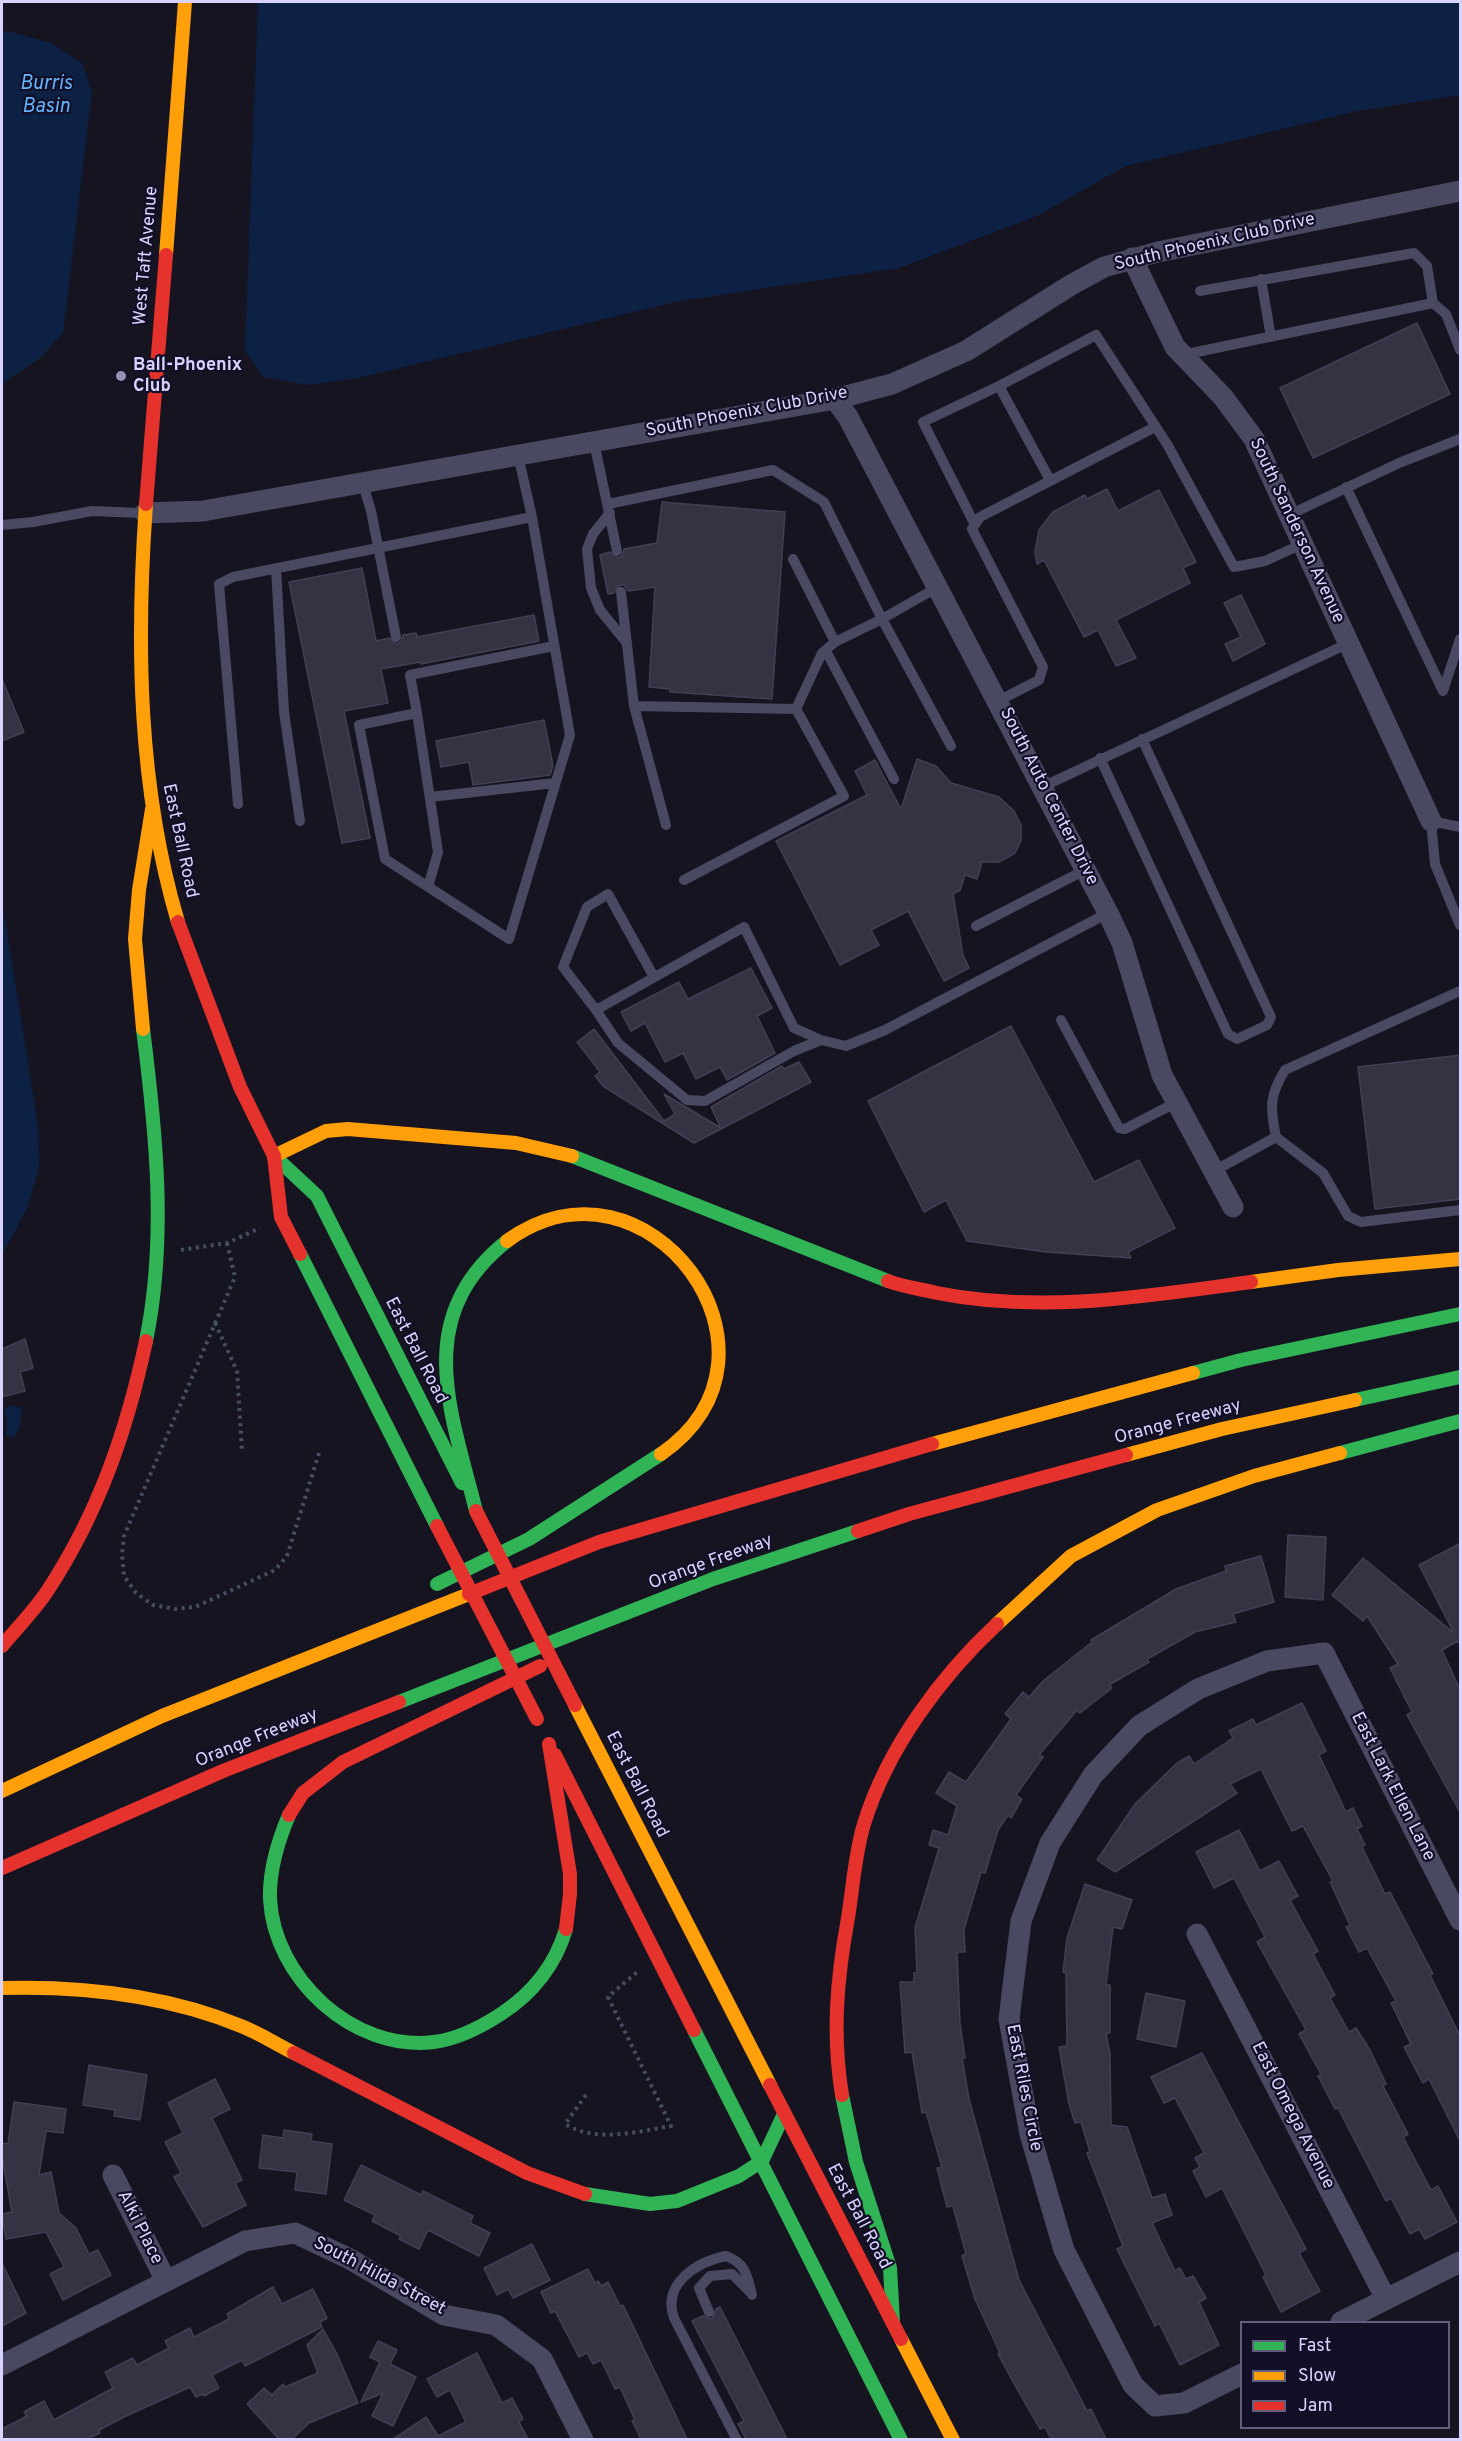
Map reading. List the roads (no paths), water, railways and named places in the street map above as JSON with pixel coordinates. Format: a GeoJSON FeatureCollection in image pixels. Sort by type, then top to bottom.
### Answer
{"type":"FeatureCollection","features":[{"type":"Feature","properties":{"kind":"main road","name":"West Taft Avenue"},"geometry":{"type":"LineString","coordinates":[[145,513],[185,2]]}},
{"type":"Feature","properties":{"kind":"main road","name":"East Ball Road"},"geometry":{"type":"LineString","coordinates":[[145,513],[140,664],[145,758],[152,809],[166,881],[186,950],[240,1088],[274,1156],[281,1217],[762,2161],[901,2439]]}},
{"type":"Feature","properties":{"kind":"main road"},"geometry":{"type":"LineString","coordinates":[[2,1646],[24,1623],[73,1553],[109,1475],[135,1397],[151,1316],[157,1251],[158,1183],[135,939],[152,809]]}},
{"type":"Feature","properties":{"kind":"main road"},"geometry":{"type":"LineString","coordinates":[[274,1156],[326,1131],[348,1129],[516,1143],[571,1156],[895,1284],[963,1298],[1028,1302],[1105,1302],[1338,1270],[1461,1259]]}},
{"type":"Feature","properties":{"kind":"main road","name":"East Ball Road"},"geometry":{"type":"LineString","coordinates":[[274,1156],[317,1196],[784,2114],[953,2439]]}},
{"type":"Feature","properties":{"kind":"main road"},"geometry":{"type":"LineString","coordinates":[[427,1589],[529,1538],[666,1452],[687,1433],[702,1413],[711,1393],[717,1369],[716,1323],[709,1298],[699,1278],[684,1259],[662,1241],[640,1228],[613,1218],[584,1215],[545,1222],[509,1239],[487,1256],[473,1273],[459,1294],[450,1317],[444,1370],[476,1511]]}},
{"type":"Feature","properties":{"kind":"main road"},"geometry":{"type":"LineString","coordinates":[[162,1716],[599,1542],[1018,1419],[1241,1360],[1461,1314]]}},
{"type":"Feature","properties":{"kind":"main road","name":"Orange Freeway"},"geometry":{"type":"LineString","coordinates":[[2,1868],[223,1771],[713,1579],[909,1514],[1222,1429],[1461,1377]]}},
{"type":"Feature","properties":{"kind":"main road"},"geometry":{"type":"LineString","coordinates":[[893,2322],[890,2268],[856,2162],[843,2104],[837,2065],[837,1980],[864,1824],[891,1763],[925,1707],[970,1649],[1071,1556],[1157,1510],[1254,1476],[1461,1421]]}},
{"type":"Feature","properties":{"kind":"main road"},"geometry":{"type":"LineString","coordinates":[[549,1744],[569,1869],[570,1910],[562,1945],[548,1973],[520,2001],[491,2021],[458,2036],[433,2042],[377,2036],[336,2015],[316,2001],[298,1980],[282,1953],[273,1926],[269,1890],[271,1868],[287,1819],[302,1793],[335,1766],[713,1579]]}},
{"type":"Feature","properties":{"kind":"main road"},"geometry":{"type":"LineString","coordinates":[[2,1791],[354,1624]]}},
{"type":"Feature","properties":{"kind":"main road"},"geometry":{"type":"LineString","coordinates":[[2,1988],[101,1990],[205,2013],[241,2026],[527,2174],[593,2197],[650,2204],[676,2201],[740,2176],[762,2161],[784,2114]]}},
{"type":"Feature","properties":{"kind":"street","name":"South Phoenix Club Drive"},"geometry":{"type":"LineString","coordinates":[[145,513],[203,511],[835,399],[892,384],[966,351],[1104,267],[1132,258],[1461,190]]}},
{"type":"Feature","properties":{"kind":"street","name":"South Sanderson Avenue"},"geometry":{"type":"LineString","coordinates":[[1132,258],[1161,322],[1182,355],[1240,417],[1254,439],[1431,821]]}},
{"type":"Feature","properties":{"kind":"street","name":"South Auto Center Drive"},"geometry":{"type":"LineString","coordinates":[[835,399],[848,417],[939,587],[1108,914],[1122,943],[1162,1075],[1233,1208]]}},
{"type":"Feature","properties":{"kind":"street","name":"East Lark Ellen Lane"},"geometry":{"type":"LineString","coordinates":[[1323,1653],[1461,1920]]}},
{"type":"Feature","properties":{"kind":"street","name":"East Riles Circle"},"geometry":{"type":"LineString","coordinates":[[1240,2375],[1184,2403],[1155,2406],[1133,2385],[1064,2250],[1030,2134],[1009,2019],[1021,1921],[1050,1843],[1093,1775],[1139,1726],[1198,1689],[1267,1661],[1323,1653]]}},
{"type":"Feature","properties":{"kind":"street","name":"East Omega Avenue"},"geometry":{"type":"LineString","coordinates":[[1197,1934],[1386,2299]]}},
{"type":"Feature","properties":{"kind":"street","name":"Alki Place"},"geometry":{"type":"LineString","coordinates":[[113,2175],[166,2281]]}},
{"type":"Feature","properties":{"kind":"street","name":"South Hilda Street"},"geometry":{"type":"LineString","coordinates":[[2,2366],[245,2241],[295,2233],[350,2259],[444,2315],[496,2325],[506,2332],[542,2359],[583,2439]]}},
{"type":"Feature","properties":{"kind":"street"},"geometry":{"type":"LineString","coordinates":[[1343,2321],[1461,2262]]}},
{"type":"Feature","properties":{"kind":"lane"},"geometry":{"type":"LineString","coordinates":[[1200,291],[1414,253],[1427,266],[1433,303],[1446,314],[1461,350]]}},
{"type":"Feature","properties":{"kind":"lane"},"geometry":{"type":"LineString","coordinates":[[1261,279],[1271,337]]}},
{"type":"Feature","properties":{"kind":"lane"},"geometry":{"type":"LineString","coordinates":[[1182,355],[1433,303]]}},
{"type":"Feature","properties":{"kind":"lane"},"geometry":{"type":"LineString","coordinates":[[998,701],[1039,680],[1043,667],[972,529],[974,522],[923,422],[999,386],[1096,335],[1155,427],[1234,567],[1265,561],[1302,544]]}},
{"type":"Feature","properties":{"kind":"lane"},"geometry":{"type":"LineString","coordinates":[[999,386],[1050,480]]}},
{"type":"Feature","properties":{"kind":"lane"},"geometry":{"type":"LineString","coordinates":[[974,522],[1050,480],[1155,427]]}},
{"type":"Feature","properties":{"kind":"lane"},"geometry":{"type":"LineString","coordinates":[[1289,515],[1346,487],[1460,437]]}},
{"type":"Feature","properties":{"kind":"lane"},"geometry":{"type":"LineString","coordinates":[[594,442],[617,551]]}},
{"type":"Feature","properties":{"kind":"lane"},"geometry":{"type":"LineString","coordinates":[[417,713],[359,725],[385,859],[509,939],[570,735],[532,517],[518,455]]}},
{"type":"Feature","properties":{"kind":"lane"},"geometry":{"type":"LineString","coordinates":[[627,643],[600,610],[591,588],[587,549],[593,534],[609,508],[773,470],[824,502],[882,619],[951,746]]}},
{"type":"Feature","properties":{"kind":"lane"},"geometry":{"type":"LineString","coordinates":[[362,481],[396,637]]}},
{"type":"Feature","properties":{"kind":"lane"},"geometry":{"type":"LineString","coordinates":[[1346,487],[1443,691],[1461,639]]}},
{"type":"Feature","properties":{"kind":"lane","name":"South Phoenix Club Drive"},"geometry":{"type":"LineString","coordinates":[[2,525],[33,522],[92,511],[145,513]]}},
{"type":"Feature","properties":{"kind":"lane"},"geometry":{"type":"LineString","coordinates":[[238,804],[219,584],[233,577],[532,517]]}},
{"type":"Feature","properties":{"kind":"lane"},"geometry":{"type":"LineString","coordinates":[[793,559],[835,642]]}},
{"type":"Feature","properties":{"kind":"lane"},"geometry":{"type":"LineString","coordinates":[[276,568],[284,712],[300,820]]}},
{"type":"Feature","properties":{"kind":"lane"},"geometry":{"type":"LineString","coordinates":[[796,709],[822,653],[835,642],[939,587]]}},
{"type":"Feature","properties":{"kind":"lane"},"geometry":{"type":"LineString","coordinates":[[621,592],[634,706],[666,825]]}},
{"type":"Feature","properties":{"kind":"lane"},"geometry":{"type":"LineString","coordinates":[[1042,787],[1348,643]]}},
{"type":"Feature","properties":{"kind":"lane"},"geometry":{"type":"LineString","coordinates":[[410,675],[554,646]]}},
{"type":"Feature","properties":{"kind":"lane"},"geometry":{"type":"LineString","coordinates":[[826,651],[894,779]]}},
{"type":"Feature","properties":{"kind":"lane"},"geometry":{"type":"LineString","coordinates":[[402,665],[410,675],[438,852],[429,887]]}},
{"type":"Feature","properties":{"kind":"lane"},"geometry":{"type":"LineString","coordinates":[[634,706],[796,709]]}},
{"type":"Feature","properties":{"kind":"lane"},"geometry":{"type":"LineString","coordinates":[[684,880],[844,796],[796,709]]}},
{"type":"Feature","properties":{"kind":"lane"},"geometry":{"type":"LineString","coordinates":[[1100,758],[1228,1034],[1237,1039],[1257,1030],[1267,1025],[1271,1017],[1142,739]]}},
{"type":"Feature","properties":{"kind":"lane"},"geometry":{"type":"LineString","coordinates":[[430,797],[555,783]]}},
{"type":"Feature","properties":{"kind":"lane"},"geometry":{"type":"LineString","coordinates":[[1461,827],[1431,821],[1435,864],[1461,925]]}},
{"type":"Feature","properties":{"kind":"lane"},"geometry":{"type":"LineString","coordinates":[[976,926],[1085,870]]}},
{"type":"Feature","properties":{"kind":"lane"},"geometry":{"type":"LineString","coordinates":[[654,977],[608,894],[587,908],[563,967],[618,1043],[687,1100],[705,1101],[794,1051],[820,1040]]}},
{"type":"Feature","properties":{"kind":"lane"},"geometry":{"type":"LineString","coordinates":[[596,1010],[744,927],[794,1028],[820,1040],[846,1046],[885,1030],[1108,914]]}},
{"type":"Feature","properties":{"kind":"lane"},"geometry":{"type":"LineString","coordinates":[[1461,991],[1285,1070],[1275,1086],[1270,1108],[1276,1137],[1323,1173],[1348,1216],[1361,1222],[1461,1210]]}},
{"type":"Feature","properties":{"kind":"lane"},"geometry":{"type":"LineString","coordinates":[[1061,1020],[1119,1128],[1125,1128],[1177,1102]]}},
{"type":"Feature","properties":{"kind":"lane"},"geometry":{"type":"LineString","coordinates":[[1214,1171],[1276,1137]]}},
{"type":"Feature","properties":{"kind":"lane"},"geometry":{"type":"LineString","coordinates":[[710,2312],[699,2288],[710,2276],[732,2274],[752,2295],[744,2267],[737,2259],[726,2256],[705,2262],[683,2278],[671,2297],[674,2318],[737,2439]]}},
{"type":"Feature","properties":{"kind":"water"},"geometry":{"type":"Polygon","coordinates":[[[258,2],[1460,2],[1460,95],[1358,111],[1126,166],[1037,216],[899,268],[680,301],[358,378],[308,385],[263,377],[245,350],[258,2]]]}},
{"type":"Feature","properties":{"kind":"water","name":"Burris Basin"},"geometry":{"type":"Polygon","coordinates":[[[8,31],[51,43],[82,63],[92,91],[63,333],[41,357],[2,384],[2,32],[8,31]]]}},
{"type":"Feature","properties":{"kind":"water"},"geometry":{"type":"Polygon","coordinates":[[[2,900],[38,1126],[39,1169],[27,1208],[2,1255],[2,900]]]}},
{"type":"Feature","properties":{"kind":"water"},"geometry":{"type":"Polygon","coordinates":[[[10,1405],[22,1408],[20,1426],[15,1437],[6,1435],[7,1421],[4,1412],[10,1405]]]}},
{"type":"Feature","properties":{"kind":"place","name":"Ball-Phoenix Club"},"geometry":{"type":"Point","coordinates":[121,376]}}]}
